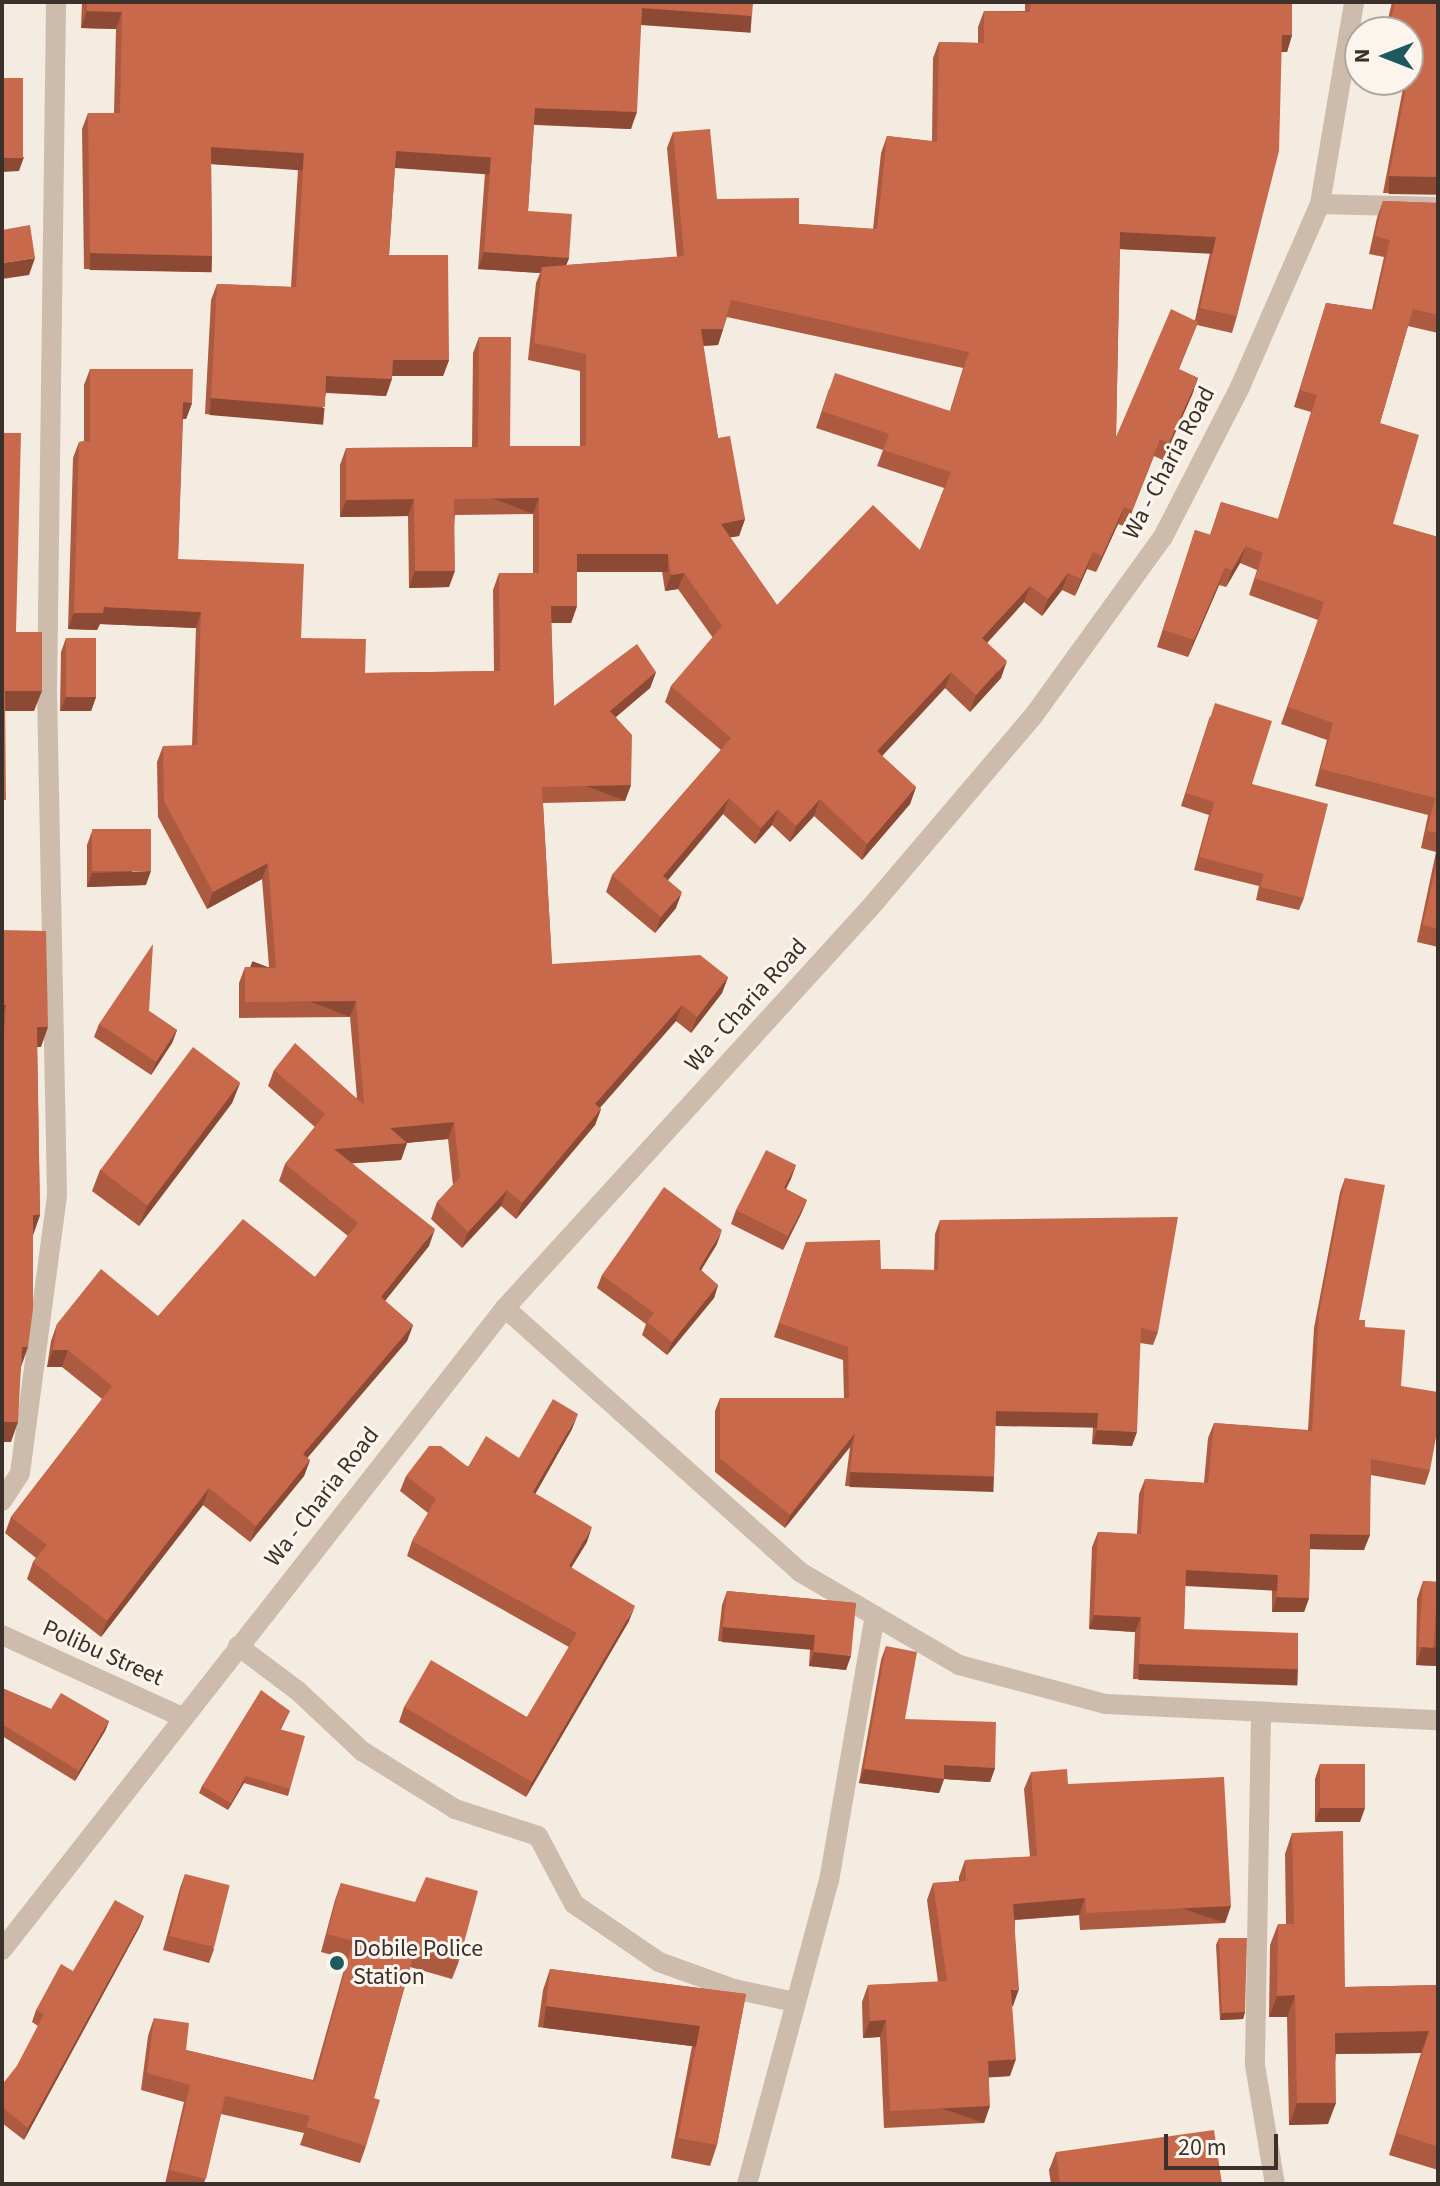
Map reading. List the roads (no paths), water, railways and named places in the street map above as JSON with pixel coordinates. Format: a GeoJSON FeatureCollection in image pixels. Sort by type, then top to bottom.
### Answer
{"type":"FeatureCollection","features":[{"type":"Feature","properties":{"kind":"street"},"geometry":{"type":"LineString","coordinates":[[2,1501],[20,1473],[57,1194],[47,692],[56,2]]}},
{"type":"Feature","properties":{"kind":"street","name":"Wa - Charia Road"},"geometry":{"type":"LineString","coordinates":[[2,1950],[505,1308],[869,909],[1034,715],[1163,537],[1240,387],[1320,204],[1354,2]]}},
{"type":"Feature","properties":{"kind":"street"},"geometry":{"type":"LineString","coordinates":[[1320,204],[1438,207]]}},
{"type":"Feature","properties":{"kind":"street"},"geometry":{"type":"LineString","coordinates":[[505,1308],[800,1572],[959,1665],[1106,1704],[1261,1715],[1438,1720]]}},
{"type":"Feature","properties":{"kind":"street"},"geometry":{"type":"LineString","coordinates":[[747,2184],[829,1881],[875,1616]]}},
{"type":"Feature","properties":{"kind":"street","name":"Polibu Street"},"geometry":{"type":"LineString","coordinates":[[2,1635],[182,1717]]}},
{"type":"Feature","properties":{"kind":"street"},"geometry":{"type":"LineString","coordinates":[[238,1646],[298,1691],[362,1751],[455,1809],[538,1836],[574,1904],[659,1962],[734,1989],[794,2002]]}},
{"type":"Feature","properties":{"kind":"street"},"geometry":{"type":"LineString","coordinates":[[1261,1715],[1255,2065],[1275,2184]]}},
{"type":"Feature","properties":{"kind":"place","name":"Dobile Police Station"},"geometry":{"type":"Point","coordinates":[337,1963]}}]}
